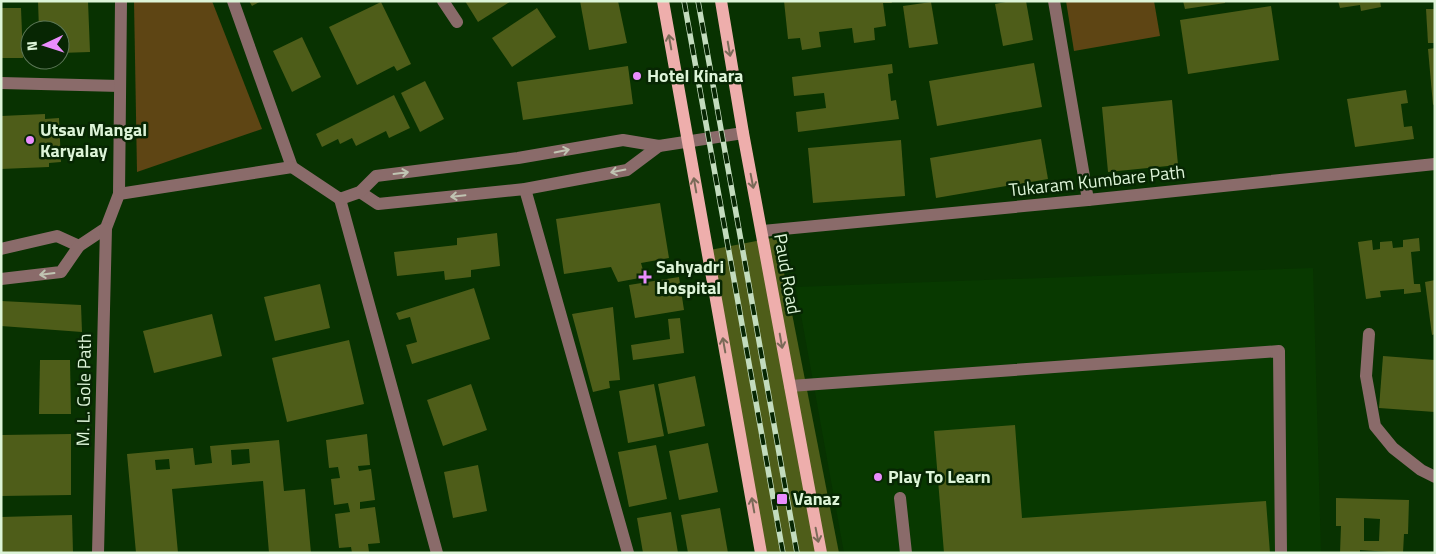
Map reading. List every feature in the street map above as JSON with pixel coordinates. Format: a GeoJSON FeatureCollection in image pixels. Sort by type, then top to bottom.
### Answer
{"type":"FeatureCollection","features":[{"type":"Feature","properties":{"kind":"main road"},"geometry":{"type":"LineString","coordinates":[[663,1],[762,553]]}},
{"type":"Feature","properties":{"kind":"main road","name":"Paud Road"},"geometry":{"type":"LineString","coordinates":[[721,1],[743,133],[821,553]]}},
{"type":"Feature","properties":{"kind":"street"},"geometry":{"type":"LineString","coordinates":[[121,1],[119,194],[292,167]]}},
{"type":"Feature","properties":{"kind":"street"},"geometry":{"type":"LineString","coordinates":[[233,1],[292,167],[340,199],[436,553]]}},
{"type":"Feature","properties":{"kind":"street"},"geometry":{"type":"LineString","coordinates":[[443,1],[457,22]]}},
{"type":"Feature","properties":{"kind":"street"},"geometry":{"type":"LineString","coordinates":[[1054,1],[1088,200]]}},
{"type":"Feature","properties":{"kind":"street"},"geometry":{"type":"LineString","coordinates":[[1,83],[120,86]]}},
{"type":"Feature","properties":{"kind":"street"},"geometry":{"type":"LineString","coordinates":[[340,199],[360,192],[376,176],[533,156],[623,140],[659,146],[743,133]]}},
{"type":"Feature","properties":{"kind":"street"},"geometry":{"type":"LineString","coordinates":[[360,192],[378,204],[525,189],[627,170],[659,146]]}},
{"type":"Feature","properties":{"kind":"street","name":"Tukaram Kumbare Path"},"geometry":{"type":"LineString","coordinates":[[762,230],[1088,200],[1435,164]]}},
{"type":"Feature","properties":{"kind":"street"},"geometry":{"type":"LineString","coordinates":[[525,189],[628,553]]}},
{"type":"Feature","properties":{"kind":"street","name":"M. L. Gole Path"},"geometry":{"type":"LineString","coordinates":[[98,553],[106,228],[119,194]]}},
{"type":"Feature","properties":{"kind":"street"},"geometry":{"type":"LineString","coordinates":[[1,279],[61,272],[79,246],[106,228]]}},
{"type":"Feature","properties":{"kind":"street"},"geometry":{"type":"LineString","coordinates":[[1,249],[57,236],[79,246]]}},
{"type":"Feature","properties":{"kind":"street"},"geometry":{"type":"LineString","coordinates":[[1369,334],[1366,376],[1375,426],[1393,448],[1421,470],[1435,477]]}},
{"type":"Feature","properties":{"kind":"street"},"geometry":{"type":"LineString","coordinates":[[790,386],[1279,351],[1281,553]]}},
{"type":"Feature","properties":{"kind":"street"},"geometry":{"type":"LineString","coordinates":[[900,498],[906,553]]}},
{"type":"Feature","properties":{"kind":"shaded area"},"geometry":{"type":"Polygon","coordinates":[[[134,1],[212,1],[262,129],[137,172],[134,1]]]}},
{"type":"Feature","properties":{"kind":"shaded area"},"geometry":{"type":"Polygon","coordinates":[[[1066,1],[1154,1],[1160,36],[1074,51],[1066,1]]]}},
{"type":"Feature","properties":{"kind":"shaded area","name":"Vanaz"},"geometry":{"type":"Polygon","coordinates":[[[1313,268],[1321,553],[844,553],[796,287],[1313,268]]]}},
{"type":"Feature","properties":{"kind":"building"},"geometry":{"type":"Polygon","coordinates":[[[38,1],[88,1],[90,52],[70,53],[70,20],[39,20],[38,1]]]}},
{"type":"Feature","properties":{"kind":"building"},"geometry":{"type":"Polygon","coordinates":[[[249,1],[261,1],[252,6],[249,1]]]}},
{"type":"Feature","properties":{"kind":"building"},"geometry":{"type":"Polygon","coordinates":[[[465,1],[511,1],[478,22],[465,1]]]}},
{"type":"Feature","properties":{"kind":"building"},"geometry":{"type":"Polygon","coordinates":[[[580,1],[618,1],[627,43],[589,50],[580,1]]]}},
{"type":"Feature","properties":{"kind":"building"},"geometry":{"type":"Polygon","coordinates":[[[784,1],[891,1],[892,3],[883,3],[886,26],[874,28],[875,40],[854,43],[852,28],[819,32],[821,47],[802,50],[800,38],[788,39],[784,1]]]}},
{"type":"Feature","properties":{"kind":"building"},"geometry":{"type":"Polygon","coordinates":[[[1026,1],[1033,40],[1003,46],[995,4],[1026,1]]]}},
{"type":"Feature","properties":{"kind":"building"},"geometry":{"type":"Polygon","coordinates":[[[1183,1],[1225,1],[1225,3],[1185,9],[1183,1]]]}},
{"type":"Feature","properties":{"kind":"building"},"geometry":{"type":"Polygon","coordinates":[[[1338,1],[1380,1],[1381,7],[1361,11],[1360,5],[1340,8],[1338,1]]]}},
{"type":"Feature","properties":{"kind":"building"},"geometry":{"type":"Polygon","coordinates":[[[381,2],[411,64],[397,71],[394,66],[357,85],[329,27],[381,2]]]}},
{"type":"Feature","properties":{"kind":"building"},"geometry":{"type":"Polygon","coordinates":[[[931,2],[938,44],[909,48],[903,6],[931,2]]]}},
{"type":"Feature","properties":{"kind":"building"},"geometry":{"type":"Polygon","coordinates":[[[1271,6],[1279,60],[1188,74],[1180,20],[1271,6]]]}},
{"type":"Feature","properties":{"kind":"building"},"geometry":{"type":"Polygon","coordinates":[[[1,8],[21,8],[20,58],[1,58],[1,8]]]}},
{"type":"Feature","properties":{"kind":"building"},"geometry":{"type":"Polygon","coordinates":[[[537,8],[556,37],[512,67],[492,38],[537,8]]]}},
{"type":"Feature","properties":{"kind":"building"},"geometry":{"type":"Polygon","coordinates":[[[1426,9],[1435,9],[1435,43],[1428,43],[1426,9]]]}},
{"type":"Feature","properties":{"kind":"building"},"geometry":{"type":"Polygon","coordinates":[[[302,37],[321,77],[292,92],[273,51],[302,37]]]}},
{"type":"Feature","properties":{"kind":"building"},"geometry":{"type":"Polygon","coordinates":[[[1435,48],[1435,104],[1433,105],[1428,49],[1435,48]]]}},
{"type":"Feature","properties":{"kind":"building"},"geometry":{"type":"Polygon","coordinates":[[[1034,63],[1042,107],[937,126],[929,81],[1034,63]]]}},
{"type":"Feature","properties":{"kind":"building"},"geometry":{"type":"Polygon","coordinates":[[[892,64],[893,73],[888,74],[891,101],[896,100],[899,119],[798,132],[796,112],[826,108],[824,93],[794,96],[792,77],[892,64]]]}},
{"type":"Feature","properties":{"kind":"building"},"geometry":{"type":"Polygon","coordinates":[[[628,66],[633,104],[523,120],[517,82],[628,66]]]}},
{"type":"Feature","properties":{"kind":"building"},"geometry":{"type":"Polygon","coordinates":[[[425,81],[444,119],[420,132],[401,93],[425,81]]]}},
{"type":"Feature","properties":{"kind":"building"},"geometry":{"type":"Polygon","coordinates":[[[1406,90],[1408,103],[1401,104],[1404,127],[1412,126],[1414,139],[1355,147],[1347,99],[1406,90]]]}},
{"type":"Feature","properties":{"kind":"building"},"geometry":{"type":"Polygon","coordinates":[[[394,95],[410,128],[389,138],[386,131],[356,146],[352,138],[340,144],[338,139],[322,147],[316,134],[394,95]]]}},
{"type":"Feature","properties":{"kind":"building"},"geometry":{"type":"Polygon","coordinates":[[[1172,100],[1178,165],[1108,172],[1102,107],[1172,100]]]}},
{"type":"Feature","properties":{"kind":"building","name":"Utsav Mangal Karyalay"},"geometry":{"type":"Polygon","coordinates":[[[45,114],[45,119],[59,118],[61,162],[49,163],[49,167],[1,169],[1,116],[45,114]]]}},
{"type":"Feature","properties":{"kind":"building"},"geometry":{"type":"Polygon","coordinates":[[[1041,139],[1048,179],[936,198],[930,158],[1041,139]]]}},
{"type":"Feature","properties":{"kind":"building"},"geometry":{"type":"Polygon","coordinates":[[[901,140],[905,196],[813,203],[808,148],[901,140]]]}},
{"type":"Feature","properties":{"kind":"building"},"geometry":{"type":"Polygon","coordinates":[[[660,203],[669,258],[641,263],[645,277],[618,282],[611,267],[564,274],[556,219],[660,203]]]}},
{"type":"Feature","properties":{"kind":"building"},"geometry":{"type":"Polygon","coordinates":[[[497,233],[500,266],[471,270],[471,277],[445,280],[444,271],[397,276],[394,252],[457,245],[457,238],[497,233]]]}},
{"type":"Feature","properties":{"kind":"building","name":"Vanaz"},"geometry":{"type":"Polygon","coordinates":[[[777,237],[839,553],[764,553],[705,251],[777,237]]]}},
{"type":"Feature","properties":{"kind":"building"},"geometry":{"type":"Polygon","coordinates":[[[1419,238],[1420,251],[1411,252],[1414,284],[1420,284],[1421,292],[1404,294],[1404,289],[1380,291],[1381,297],[1366,299],[1358,242],[1372,240],[1373,250],[1380,249],[1380,242],[1392,241],[1393,248],[1403,247],[1403,240],[1419,238]]]}},
{"type":"Feature","properties":{"kind":"building"},"geometry":{"type":"Polygon","coordinates":[[[679,277],[684,310],[635,318],[629,285],[679,277]]]}},
{"type":"Feature","properties":{"kind":"building"},"geometry":{"type":"Polygon","coordinates":[[[1435,280],[1435,334],[1432,335],[1425,282],[1435,280]]]}},
{"type":"Feature","properties":{"kind":"building"},"geometry":{"type":"Polygon","coordinates":[[[320,284],[330,328],[275,341],[264,297],[320,284]]]}},
{"type":"Feature","properties":{"kind":"building"},"geometry":{"type":"Polygon","coordinates":[[[474,288],[490,339],[412,364],[406,345],[417,342],[410,317],[399,320],[396,313],[474,288]]]}},
{"type":"Feature","properties":{"kind":"building"},"geometry":{"type":"Polygon","coordinates":[[[1,301],[81,305],[82,332],[1,326],[1,301]]]}},
{"type":"Feature","properties":{"kind":"building"},"geometry":{"type":"Polygon","coordinates":[[[613,307],[620,380],[609,381],[610,388],[593,392],[572,314],[613,307]]]}},
{"type":"Feature","properties":{"kind":"building"},"geometry":{"type":"Polygon","coordinates":[[[212,314],[222,356],[154,373],[143,331],[212,314]]]}},
{"type":"Feature","properties":{"kind":"building"},"geometry":{"type":"Polygon","coordinates":[[[680,318],[684,353],[633,360],[631,345],[670,339],[668,319],[680,318]]]}},
{"type":"Feature","properties":{"kind":"building"},"geometry":{"type":"Polygon","coordinates":[[[349,340],[364,404],[287,422],[272,358],[349,340]]]}},
{"type":"Feature","properties":{"kind":"building"},"geometry":{"type":"Polygon","coordinates":[[[1383,356],[1435,360],[1435,412],[1379,408],[1383,356]]]}},
{"type":"Feature","properties":{"kind":"building"},"geometry":{"type":"Polygon","coordinates":[[[40,360],[70,360],[71,414],[39,414],[40,360]]]}},
{"type":"Feature","properties":{"kind":"building"},"geometry":{"type":"Polygon","coordinates":[[[695,376],[705,426],[668,434],[658,384],[695,376]]]}},
{"type":"Feature","properties":{"kind":"building"},"geometry":{"type":"Polygon","coordinates":[[[471,384],[487,430],[443,446],[427,400],[471,384]]]}},
{"type":"Feature","properties":{"kind":"building"},"geometry":{"type":"Polygon","coordinates":[[[654,384],[664,436],[628,443],[619,391],[654,384]]]}},
{"type":"Feature","properties":{"kind":"building"},"geometry":{"type":"Polygon","coordinates":[[[1015,425],[1022,518],[1266,501],[1270,553],[944,553],[934,431],[1015,425]]]}},
{"type":"Feature","properties":{"kind":"building"},"geometry":{"type":"Polygon","coordinates":[[[71,434],[71,495],[1,496],[1,435],[71,434]]]}},
{"type":"Feature","properties":{"kind":"building"},"geometry":{"type":"Polygon","coordinates":[[[367,434],[370,465],[358,466],[359,471],[371,469],[375,500],[360,502],[360,509],[375,507],[380,543],[368,544],[369,552],[352,553],[351,547],[339,548],[335,514],[350,512],[348,503],[334,505],[331,479],[340,478],[338,467],[329,468],[326,440],[367,434]]]}},
{"type":"Feature","properties":{"kind":"building"},"geometry":{"type":"Polygon","coordinates":[[[279,440],[284,491],[305,489],[311,553],[269,553],[263,481],[172,489],[178,553],[136,553],[127,454],[193,448],[195,465],[212,463],[210,446],[279,440]],[[249,449],[231,450],[232,465],[250,463],[249,449]],[[169,459],[155,460],[156,470],[170,469],[169,459]]]}},
{"type":"Feature","properties":{"kind":"building"},"geometry":{"type":"Polygon","coordinates":[[[708,443],[718,492],[679,500],[669,451],[708,443]]]}},
{"type":"Feature","properties":{"kind":"building"},"geometry":{"type":"Polygon","coordinates":[[[656,445],[667,499],[629,507],[618,452],[656,445]]]}},
{"type":"Feature","properties":{"kind":"building"},"geometry":{"type":"Polygon","coordinates":[[[478,465],[487,511],[453,518],[444,472],[478,465]]]}},
{"type":"Feature","properties":{"kind":"building"},"geometry":{"type":"Polygon","coordinates":[[[1336,498],[1409,500],[1408,534],[1404,534],[1403,553],[1360,550],[1360,553],[1340,553],[1341,526],[1336,526],[1336,498]],[[1364,518],[1364,541],[1379,541],[1380,519],[1364,518]]]}},
{"type":"Feature","properties":{"kind":"building"},"geometry":{"type":"Polygon","coordinates":[[[720,508],[728,553],[688,553],[681,515],[720,508]]]}},
{"type":"Feature","properties":{"kind":"building"},"geometry":{"type":"Polygon","coordinates":[[[671,512],[678,553],[643,553],[637,518],[671,512]]]}},
{"type":"Feature","properties":{"kind":"building"},"geometry":{"type":"Polygon","coordinates":[[[72,515],[73,553],[1,553],[1,517],[72,515]]]}},
{"type":"Feature","properties":{"kind":"railway"},"geometry":{"type":"LineString","coordinates":[[684,1],[783,553]]}},
{"type":"Feature","properties":{"kind":"railway"},"geometry":{"type":"LineString","coordinates":[[698,1],[797,553]]}},
{"type":"Feature","properties":{"kind":"place","name":"Hotel Kinara"},"geometry":{"type":"Point","coordinates":[637,76]}},
{"type":"Feature","properties":{"kind":"place","name":"Utsav Mangal Karyalay"},"geometry":{"type":"Point","coordinates":[30,140]}},
{"type":"Feature","properties":{"kind":"place","name":"Sahyadri Hospital"},"geometry":{"type":"Point","coordinates":[645,277]}},
{"type":"Feature","properties":{"kind":"place","name":"Play To Learn"},"geometry":{"type":"Point","coordinates":[878,477]}},
{"type":"Feature","properties":{"kind":"place","name":"Vanaz"},"geometry":{"type":"Point","coordinates":[782,499]}}]}
